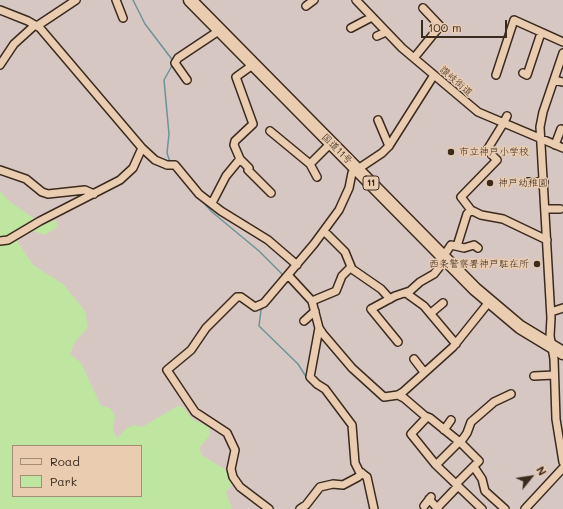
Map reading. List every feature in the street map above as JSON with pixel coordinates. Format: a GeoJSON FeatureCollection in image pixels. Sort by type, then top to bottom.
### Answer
{"type":"FeatureCollection","features":[{"type":"Feature","properties":{"kind":"highway","name":"国道11号"},"geometry":{"type":"LineString","coordinates":[[190,0],[489,302],[520,327],[558,350]]}},
{"type":"Feature","properties":{"kind":"street"},"geometry":{"type":"LineString","coordinates":[[0,66],[14,44],[36,25],[76,0]]}},
{"type":"Feature","properties":{"kind":"street"},"geometry":{"type":"LineString","coordinates":[[116,0],[123,18]]}},
{"type":"Feature","properties":{"kind":"street"},"geometry":{"type":"LineString","coordinates":[[306,6],[314,0]]}},
{"type":"Feature","properties":{"kind":"street","name":"讃岐街道"},"geometry":{"type":"LineString","coordinates":[[356,0],[386,32],[414,58],[478,112],[503,124],[563,148]]}},
{"type":"Feature","properties":{"kind":"street"},"geometry":{"type":"LineString","coordinates":[[414,58],[440,26],[423,8]]}},
{"type":"Feature","properties":{"kind":"street"},"geometry":{"type":"LineString","coordinates":[[0,10],[36,25],[142,148],[161,163],[175,165],[199,194],[268,240],[297,265]]}},
{"type":"Feature","properties":{"kind":"street"},"geometry":{"type":"LineString","coordinates":[[351,28],[372,17]]}},
{"type":"Feature","properties":{"kind":"street"},"geometry":{"type":"LineString","coordinates":[[496,75],[514,20],[563,42]]}},
{"type":"Feature","properties":{"kind":"street"},"geometry":{"type":"LineString","coordinates":[[187,80],[175,63],[178,58],[220,30]]}},
{"type":"Feature","properties":{"kind":"street"},"geometry":{"type":"LineString","coordinates":[[377,36],[386,32]]}},
{"type":"Feature","properties":{"kind":"street"},"geometry":{"type":"LineString","coordinates":[[523,73],[527,75],[532,53],[541,33]]}},
{"type":"Feature","properties":{"kind":"street"},"geometry":{"type":"LineString","coordinates":[[563,53],[540,127],[551,312],[558,350],[554,375],[556,419],[563,460]]}},
{"type":"Feature","properties":{"kind":"street"},"geometry":{"type":"LineString","coordinates":[[254,64],[236,78],[253,124],[235,141],[234,145],[240,159],[250,168],[248,170],[271,193]]}},
{"type":"Feature","properties":{"kind":"street"},"geometry":{"type":"LineString","coordinates":[[268,509],[240,487],[233,477],[231,470],[234,450],[227,433],[195,412],[167,370],[192,350],[206,328],[237,297],[241,297],[255,308],[259,307],[288,276],[344,203],[352,173],[357,168],[382,153],[389,146],[434,75]]}},
{"type":"Feature","properties":{"kind":"street"},"geometry":{"type":"LineString","coordinates":[[554,80],[563,82]]}},
{"type":"Feature","properties":{"kind":"street"},"geometry":{"type":"LineString","coordinates":[[507,116],[487,150],[497,160],[461,196],[471,210],[481,215],[503,219],[547,240]]}},
{"type":"Feature","properties":{"kind":"street"},"geometry":{"type":"LineString","coordinates":[[378,120],[389,146]]}},
{"type":"Feature","properties":{"kind":"street"},"geometry":{"type":"LineString","coordinates":[[554,145],[561,129]]}},
{"type":"Feature","properties":{"kind":"street"},"geometry":{"type":"LineString","coordinates":[[270,131],[290,152],[310,164],[317,177]]}},
{"type":"Feature","properties":{"kind":"street"},"geometry":{"type":"LineString","coordinates":[[310,164],[332,143]]}},
{"type":"Feature","properties":{"kind":"street"},"geometry":{"type":"LineString","coordinates":[[0,242],[8,240],[40,221],[110,186],[133,168],[142,148]]}},
{"type":"Feature","properties":{"kind":"street"},"geometry":{"type":"LineString","coordinates":[[212,203],[226,176],[240,159]]}},
{"type":"Feature","properties":{"kind":"street"},"geometry":{"type":"LineString","coordinates":[[0,170],[26,179],[42,192],[48,194],[85,190],[94,194]]}},
{"type":"Feature","properties":{"kind":"street"},"geometry":{"type":"LineString","coordinates":[[527,182],[544,182]]}},
{"type":"Feature","properties":{"kind":"street"},"geometry":{"type":"LineString","coordinates":[[545,210],[560,208]]}},
{"type":"Feature","properties":{"kind":"street"},"geometry":{"type":"LineString","coordinates":[[457,246],[467,214],[471,210]]}},
{"type":"Feature","properties":{"kind":"street"},"geometry":{"type":"LineString","coordinates":[[324,231],[345,252],[351,267],[381,289],[390,299]]}},
{"type":"Feature","properties":{"kind":"street"},"geometry":{"type":"LineString","coordinates":[[398,342],[371,309],[406,293],[420,282],[434,274],[451,245],[466,248],[474,245],[478,248]]}},
{"type":"Feature","properties":{"kind":"street"},"geometry":{"type":"LineString","coordinates":[[312,301],[336,291],[342,276],[351,267]]}},
{"type":"Feature","properties":{"kind":"street"},"geometry":{"type":"LineString","coordinates":[[288,276],[312,301],[319,328],[310,377],[325,389],[352,425],[355,463],[359,471],[368,480],[374,509]]}},
{"type":"Feature","properties":{"kind":"street"},"geometry":{"type":"LineString","coordinates":[[406,293],[424,306],[456,344]]}},
{"type":"Feature","properties":{"kind":"street"},"geometry":{"type":"LineString","coordinates":[[319,328],[352,368],[379,393],[384,397],[398,395],[456,344],[489,302]]}},
{"type":"Feature","properties":{"kind":"street"},"geometry":{"type":"LineString","coordinates":[[431,314],[443,303]]}},
{"type":"Feature","properties":{"kind":"street"},"geometry":{"type":"LineString","coordinates":[[551,312],[563,308]]}},
{"type":"Feature","properties":{"kind":"street"},"geometry":{"type":"LineString","coordinates":[[304,320],[315,310]]}},
{"type":"Feature","properties":{"kind":"street"},"geometry":{"type":"LineString","coordinates":[[414,359],[424,372]]}},
{"type":"Feature","properties":{"kind":"street"},"geometry":{"type":"LineString","coordinates":[[534,376],[554,375]]}},
{"type":"Feature","properties":{"kind":"street"},"geometry":{"type":"LineString","coordinates":[[436,465],[459,443],[467,433],[471,422],[494,402],[511,394]]}},
{"type":"Feature","properties":{"kind":"street"},"geometry":{"type":"LineString","coordinates":[[398,395],[404,398],[444,430],[479,461],[437,509],[430,498],[424,506]]}},
{"type":"Feature","properties":{"kind":"street"},"geometry":{"type":"LineString","coordinates":[[427,417],[412,434],[436,465],[478,508]]}},
{"type":"Feature","properties":{"kind":"street"},"geometry":{"type":"LineString","coordinates":[[444,430],[451,420]]}},
{"type":"Feature","properties":{"kind":"street"},"geometry":{"type":"LineString","coordinates":[[474,467],[482,479],[485,491],[505,509]]}},
{"type":"Feature","properties":{"kind":"street"},"geometry":{"type":"LineString","coordinates":[[525,509],[563,468]]}},
{"type":"Feature","properties":{"kind":"street"},"geometry":{"type":"LineString","coordinates":[[300,509],[306,505],[320,487],[333,484],[343,485],[358,477],[362,473]]}},
{"type":"Feature","properties":{"kind":"green space"},"geometry":{"type":"Polygon","coordinates":[[[0,191],[9,201],[32,217],[39,225],[56,220],[58,227],[44,235],[23,227],[12,233],[33,265],[63,284],[85,311],[88,327],[75,342],[70,354],[81,363],[101,406],[110,408],[115,416],[113,430],[117,438],[127,428],[134,425],[142,427],[178,406],[183,407],[192,419],[209,427],[210,435],[199,448],[202,455],[226,470],[232,485],[226,492],[232,509],[0,509],[0,191]]]}},
{"type":"Feature","properties":{"kind":"waterway"},"geometry":{"type":"LineString","coordinates":[[133,0],[145,24],[174,62],[164,80],[169,134],[167,153],[170,162]]}},
{"type":"Feature","properties":{"kind":"waterway"},"geometry":{"type":"LineString","coordinates":[[202,201],[212,212],[259,251],[282,274],[282,277]]}},
{"type":"Feature","properties":{"kind":"waterway"},"geometry":{"type":"LineString","coordinates":[[269,302],[275,296]]}},
{"type":"Feature","properties":{"kind":"waterway"},"geometry":{"type":"LineString","coordinates":[[264,307],[261,310],[259,326],[298,364],[310,383],[317,388]]}},
{"type":"Feature","properties":{"kind":"waterway"},"geometry":{"type":"LineString","coordinates":[[322,391],[336,410]]}},
{"type":"Feature","properties":{"kind":"waterway"},"geometry":{"type":"LineString","coordinates":[[352,465],[356,472]]}},
{"type":"Feature","properties":{"kind":"place","name":"市立神戸小学校"},"geometry":{"type":"Point","coordinates":[451,152]}},
{"type":"Feature","properties":{"kind":"place","name":"神戸幼稚園"},"geometry":{"type":"Point","coordinates":[490,183]}},
{"type":"Feature","properties":{"kind":"place","name":"西条警察署神戸駐在所"},"geometry":{"type":"Point","coordinates":[537,264]}}]}
